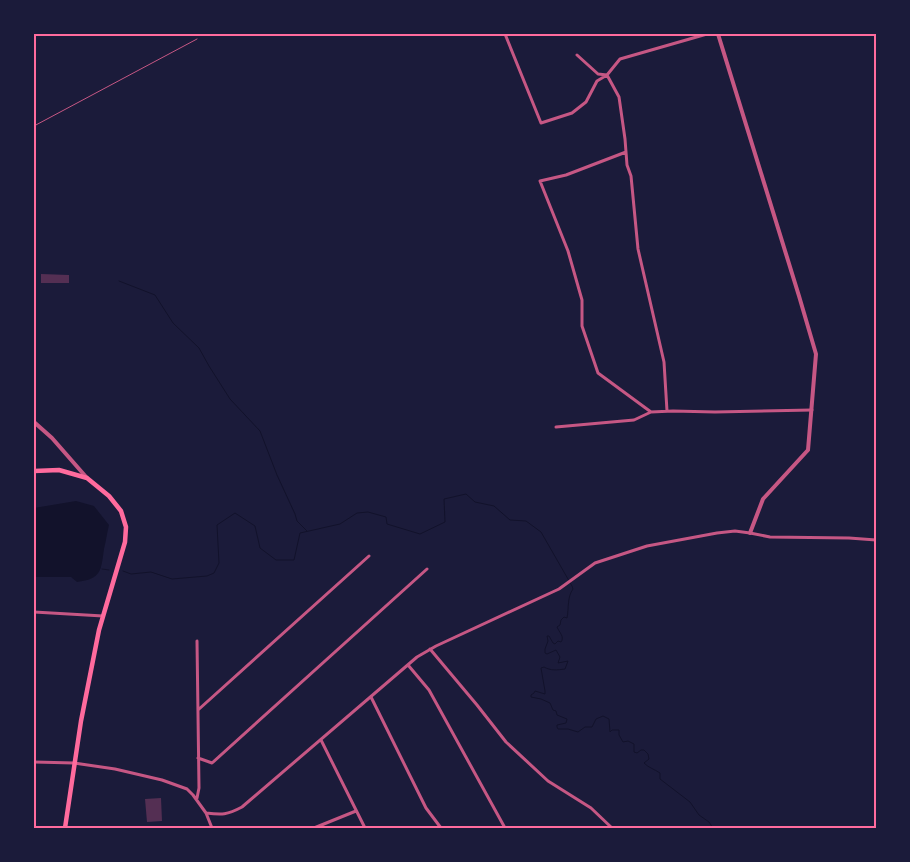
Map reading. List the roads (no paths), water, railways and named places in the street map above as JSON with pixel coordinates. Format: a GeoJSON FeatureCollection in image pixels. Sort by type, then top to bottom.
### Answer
{"type":"FeatureCollection","features":[{"type":"Feature","properties":{"kind":"main road"},"geometry":{"type":"LineString","coordinates":[[34,470],[59,470],[87,478],[109,496],[121,511],[126,527],[125,542],[99,630],[81,722],[65,828]]}},
{"type":"Feature","properties":{"kind":"street"},"geometry":{"type":"LineString","coordinates":[[505,34],[540,123],[572,113],[586,102],[597,81],[607,75],[620,59],[707,34]]}},
{"type":"Feature","properties":{"kind":"street"},"geometry":{"type":"LineString","coordinates":[[718,34],[816,354],[808,450],[763,499],[750,533]]}},
{"type":"Feature","properties":{"kind":"street"},"geometry":{"type":"LineString","coordinates":[[577,55],[598,74],[607,75]]}},
{"type":"Feature","properties":{"kind":"street"},"geometry":{"type":"LineString","coordinates":[[607,75],[619,97],[627,166],[631,176],[638,249],[664,362],[667,411]]}},
{"type":"Feature","properties":{"kind":"street"},"geometry":{"type":"LineString","coordinates":[[626,152],[566,175],[540,181],[568,251],[582,300],[582,326],[598,373],[651,412]]}},
{"type":"Feature","properties":{"kind":"street"},"geometry":{"type":"LineString","coordinates":[[556,427],[634,420],[651,412],[812,410]]}},
{"type":"Feature","properties":{"kind":"street"},"geometry":{"type":"LineString","coordinates":[[34,422],[52,438],[87,478]]}},
{"type":"Feature","properties":{"kind":"street"},"geometry":{"type":"LineString","coordinates":[[206,813],[222,815],[242,807],[417,657],[430,649],[565,586],[595,563],[647,546],[717,533],[734,532],[770,537],[876,540]]}},
{"type":"Feature","properties":{"kind":"street"},"geometry":{"type":"LineString","coordinates":[[198,710],[368,556]]}},
{"type":"Feature","properties":{"kind":"street"},"geometry":{"type":"LineString","coordinates":[[198,758],[212,763],[426,569]]}},
{"type":"Feature","properties":{"kind":"street"},"geometry":{"type":"LineString","coordinates":[[34,612],[103,616]]}},
{"type":"Feature","properties":{"kind":"street"},"geometry":{"type":"LineString","coordinates":[[196,799],[199,788],[198,641]]}},
{"type":"Feature","properties":{"kind":"street"},"geometry":{"type":"LineString","coordinates":[[430,649],[478,705],[506,742],[548,781],[591,808],[612,828]]}},
{"type":"Feature","properties":{"kind":"street"},"geometry":{"type":"LineString","coordinates":[[408,665],[429,690],[505,828]]}},
{"type":"Feature","properties":{"kind":"street"},"geometry":{"type":"LineString","coordinates":[[371,697],[426,808],[441,828]]}},
{"type":"Feature","properties":{"kind":"street"},"geometry":{"type":"LineString","coordinates":[[320,740],[365,828]]}},
{"type":"Feature","properties":{"kind":"street"},"geometry":{"type":"LineString","coordinates":[[34,762],[74,763],[116,769],[162,780],[187,789],[206,813],[211,828]]}},
{"type":"Feature","properties":{"kind":"street"},"geometry":{"type":"LineString","coordinates":[[314,828],[356,811]]}},
{"type":"Feature","properties":{"kind":"lane"},"geometry":{"type":"LineString","coordinates":[[34,126],[198,39]]}},
{"type":"Feature","properties":{"kind":"waterway"},"geometry":{"type":"LineString","coordinates":[[119,281],[155,295],[173,323],[199,348],[230,399],[260,431],[297,521],[307,531]]}},
{"type":"Feature","properties":{"kind":"waterway"},"geometry":{"type":"LineString","coordinates":[[123,571],[131,574],[151,572],[172,579],[207,576],[214,573],[219,563],[217,525],[235,513],[255,526],[260,548],[276,560],[294,560],[300,533],[340,524],[357,513],[368,512],[386,517],[387,524],[420,534],[445,522],[444,499],[466,494],[475,502],[494,506],[510,520],[526,521],[541,532],[573,589],[569,599],[567,618],[564,617],[557,627],[562,640],[555,644],[547,636],[548,641],[545,649],[547,654],[556,650],[560,657],[558,663],[568,661],[565,669],[541,668],[545,694],[535,691],[531,697],[550,703],[557,715],[567,719],[566,723],[557,725],[558,729],[578,732],[585,727],[592,727],[596,719],[603,716],[609,719],[610,732],[612,730],[619,730],[619,735],[623,742],[628,741],[634,744],[634,752],[637,753],[644,750],[648,754],[649,759],[644,763],[660,773],[660,779],[690,802],[699,815],[709,822],[713,828]]}},
{"type":"Feature","properties":{"kind":"waterway"},"geometry":{"type":"LineString","coordinates":[[102,569],[109,570]]}}]}
